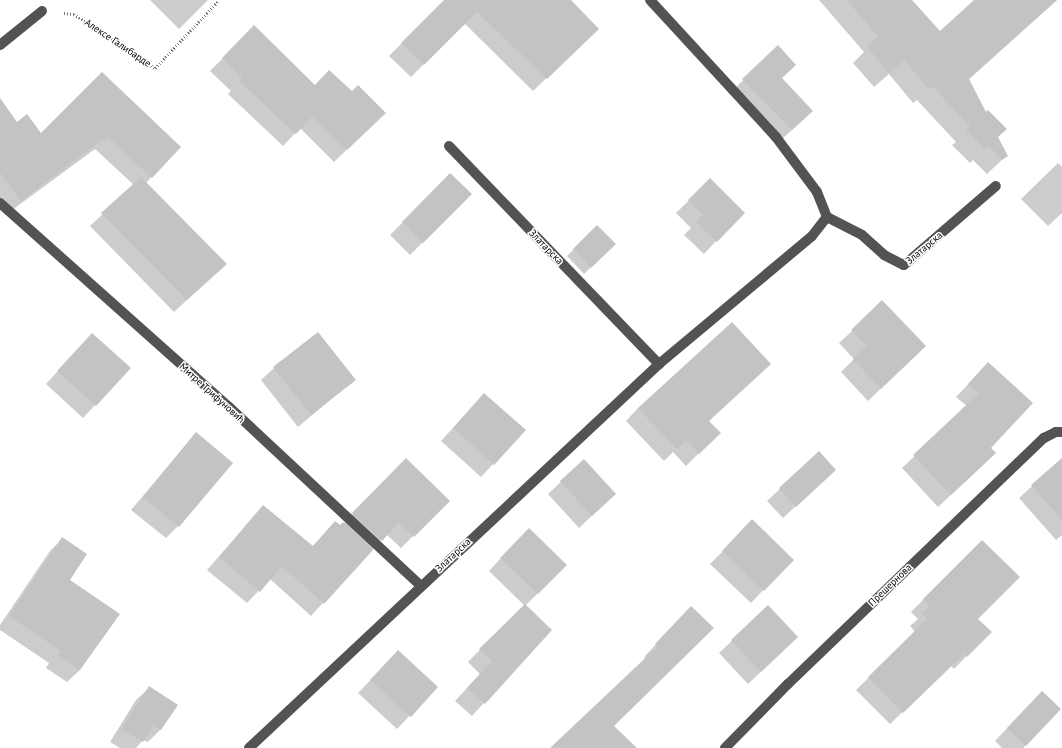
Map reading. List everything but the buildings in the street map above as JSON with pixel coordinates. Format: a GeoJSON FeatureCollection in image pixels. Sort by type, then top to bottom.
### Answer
{"type":"FeatureCollection","features":[{"type":"Feature","properties":{"kind":"street"},"geometry":{"type":"LineString","coordinates":[[650,0],[776,137],[817,192],[827,217]]}},
{"type":"Feature","properties":{"kind":"street"},"geometry":{"type":"LineString","coordinates":[[0,45],[42,11]]}},
{"type":"Feature","properties":{"kind":"street","name":"Златарска"},"geometry":{"type":"LineString","coordinates":[[449,146],[659,364]]}},
{"type":"Feature","properties":{"kind":"street","name":"Златарска"},"geometry":{"type":"LineString","coordinates":[[249,748],[659,364],[812,236],[827,217],[862,235],[884,255],[904,265],[996,186]]}},
{"type":"Feature","properties":{"kind":"street","name":"Митре Трифуновић"},"geometry":{"type":"LineString","coordinates":[[0,203],[229,407],[421,586]]}},
{"type":"Feature","properties":{"kind":"street","name":"Прешернова"},"geometry":{"type":"LineString","coordinates":[[726,748],[788,684],[1044,438],[1056,432],[1062,432]]}},
{"type":"Feature","properties":{"kind":"path","name":"Алексе Галибарде"},"geometry":{"type":"LineString","coordinates":[[42,11],[74,14],[155,68],[219,0]]}}]}
